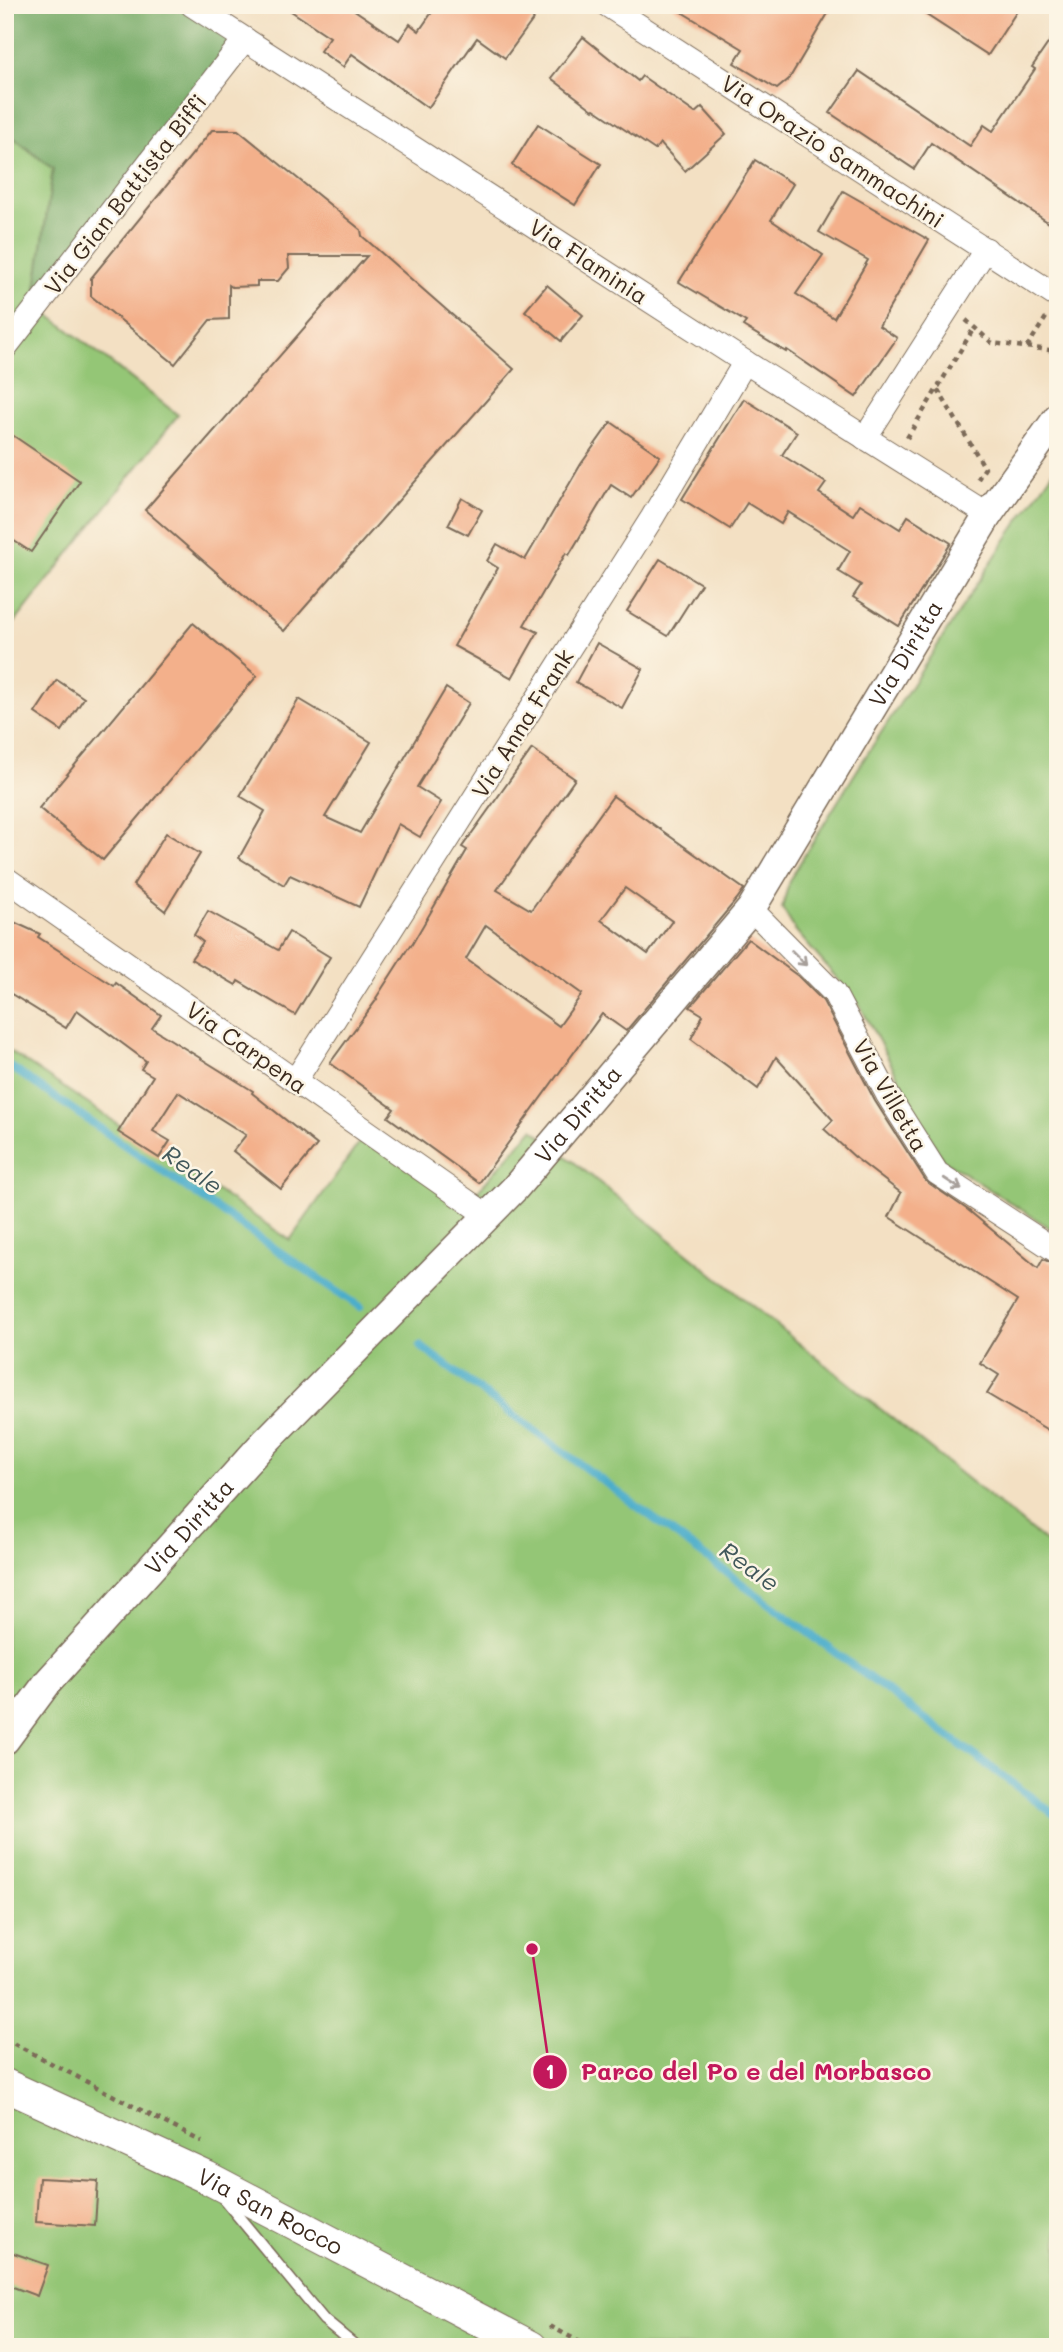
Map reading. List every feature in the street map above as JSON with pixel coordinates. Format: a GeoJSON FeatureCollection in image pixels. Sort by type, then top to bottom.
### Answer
{"type":"FeatureCollection","features":[{"type":"Feature","properties":{"kind":"main road","name":"Via San Rocco"},"geometry":{"type":"LineString","coordinates":[[5,2085],[206,2177],[531,2347]]}},
{"type":"Feature","properties":{"kind":"street","name":"Via Flaminia"},"geometry":{"type":"LineString","coordinates":[[192,5],[976,508]]}},
{"type":"Feature","properties":{"kind":"street","name":"Via Orazio Sammachini"},"geometry":{"type":"LineString","coordinates":[[607,5],[986,249],[1055,303]]}},
{"type":"Feature","properties":{"kind":"street","name":"Via Gian Battista Biffi"},"geometry":{"type":"LineString","coordinates":[[5,348],[245,39]]}},
{"type":"Feature","properties":{"kind":"street"},"geometry":{"type":"LineString","coordinates":[[865,438],[986,249]]}},
{"type":"Feature","properties":{"kind":"street","name":"Via Anna Frank"},"geometry":{"type":"LineString","coordinates":[[295,1081],[652,518],[745,362]]}},
{"type":"Feature","properties":{"kind":"street","name":"Via Diritta"},"geometry":{"type":"LineString","coordinates":[[5,1740],[48,1682],[262,1444],[515,1188],[751,909],[976,508],[1058,417]]}},
{"type":"Feature","properties":{"kind":"street","name":"Via Carpena"},"geometry":{"type":"LineString","coordinates":[[5,878],[488,1216]]}},
{"type":"Feature","properties":{"kind":"street","name":"Via Villetta"},"geometry":{"type":"LineString","coordinates":[[751,909],[834,993],[887,1094],[937,1173],[1058,1252]]}},
{"type":"Feature","properties":{"kind":"lane"},"geometry":{"type":"LineString","coordinates":[[206,2177],[324,2320],[357,2347]]}},
{"type":"Feature","properties":{"kind":"path"},"geometry":{"type":"LineString","coordinates":[[1049,5],[1058,11]]}},
{"type":"Feature","properties":{"kind":"path"},"geometry":{"type":"LineString","coordinates":[[950,303],[992,343],[1058,351]]}},
{"type":"Feature","properties":{"kind":"path"},"geometry":{"type":"LineString","coordinates":[[1027,347],[1055,303]]}},
{"type":"Feature","properties":{"kind":"path"},"geometry":{"type":"LineString","coordinates":[[895,457],[974,328]]}},
{"type":"Feature","properties":{"kind":"path"},"geometry":{"type":"LineString","coordinates":[[938,390],[985,468],[976,508]]}},
{"type":"Feature","properties":{"kind":"green space"},"geometry":{"type":"Polygon","coordinates":[[[5,5],[184,5],[250,51],[34,303],[53,169],[5,131],[5,5]]]}},
{"type":"Feature","properties":{"kind":"green space"},"geometry":{"type":"Polygon","coordinates":[[[5,131],[53,169],[34,303],[178,415],[5,635],[5,131]]]}},
{"type":"Feature","properties":{"kind":"green space"},"geometry":{"type":"Polygon","coordinates":[[[1058,465],[1058,1233],[942,1159],[859,1004],[795,930],[782,908],[790,879],[864,759],[1005,541],[1058,465]]]}},
{"type":"Feature","properties":{"kind":"green space"},"geometry":{"type":"Polygon","coordinates":[[[5,1048],[290,1240],[364,1136],[464,1206],[533,1129],[1058,1552],[1058,2347],[5,2347],[5,1048]]]}},
{"type":"Feature","properties":{"kind":"building"},"geometry":{"type":"Polygon","coordinates":[[[282,5],[347,5],[399,40],[410,24],[419,31],[437,5],[519,5],[535,17],[505,58],[477,38],[428,108],[352,54],[343,67],[320,51],[330,37],[282,5]]]}},
{"type":"Feature","properties":{"kind":"building"},"geometry":{"type":"Polygon","coordinates":[[[670,5],[833,5],[789,79],[777,89],[734,63],[743,49],[670,5]]]}},
{"type":"Feature","properties":{"kind":"building"},"geometry":{"type":"Polygon","coordinates":[[[911,5],[1021,5],[988,55],[911,5]]]}},
{"type":"Feature","properties":{"kind":"building"},"geometry":{"type":"Polygon","coordinates":[[[1058,29],[1058,229],[931,143],[914,169],[830,113],[859,71],[970,146],[984,125],[993,131],[1035,69],[1032,67],[1058,29]]]}},
{"type":"Feature","properties":{"kind":"building"},"geometry":{"type":"Polygon","coordinates":[[[583,37],[638,81],[642,76],[695,113],[702,107],[726,134],[685,171],[660,143],[655,150],[593,110],[551,78],[583,37]]]}},
{"type":"Feature","properties":{"kind":"building"},"geometry":{"type":"Polygon","coordinates":[[[538,124],[601,164],[575,205],[512,165],[538,124]]]}},
{"type":"Feature","properties":{"kind":"building"},"geometry":{"type":"Polygon","coordinates":[[[212,130],[238,130],[361,230],[362,236],[514,369],[284,631],[145,510],[367,256],[288,256],[289,268],[278,281],[257,281],[257,286],[229,285],[229,319],[210,320],[175,364],[91,296],[91,278],[212,130]]]}},
{"type":"Feature","properties":{"kind":"building"},"geometry":{"type":"Polygon","coordinates":[[[755,160],[793,184],[771,220],[823,255],[796,294],[834,318],[868,260],[819,232],[843,191],[929,240],[879,326],[897,338],[856,397],[787,350],[786,352],[743,326],[746,322],[679,282],[755,160]]]}},
{"type":"Feature","properties":{"kind":"building"},"geometry":{"type":"Polygon","coordinates":[[[547,285],[583,315],[561,341],[525,311],[547,285]]]}},
{"type":"Feature","properties":{"kind":"building"},"geometry":{"type":"Polygon","coordinates":[[[744,399],[797,432],[782,455],[826,483],[819,493],[853,515],[860,504],[900,529],[908,516],[951,543],[899,626],[853,597],[861,585],[838,571],[850,551],[788,512],[781,524],[747,503],[730,529],[682,499],[744,399]]]}},
{"type":"Feature","properties":{"kind":"building"},"geometry":{"type":"Polygon","coordinates":[[[611,422],[660,456],[631,498],[611,485],[569,555],[566,553],[524,625],[538,632],[512,678],[454,646],[498,568],[487,561],[497,544],[525,560],[581,464],[611,422]]]}},
{"type":"Feature","properties":{"kind":"building"},"geometry":{"type":"Polygon","coordinates":[[[5,430],[80,481],[31,552],[5,535],[5,430]]]}},
{"type":"Feature","properties":{"kind":"building"},"geometry":{"type":"Polygon","coordinates":[[[462,498],[482,510],[468,535],[448,525],[462,498]]]}},
{"type":"Feature","properties":{"kind":"building"},"geometry":{"type":"Polygon","coordinates":[[[660,559],[701,584],[668,636],[627,611],[660,559]]]}},
{"type":"Feature","properties":{"kind":"building"},"geometry":{"type":"Polygon","coordinates":[[[193,623],[257,676],[103,860],[39,808],[193,623]]]}},
{"type":"Feature","properties":{"kind":"building"},"geometry":{"type":"Polygon","coordinates":[[[597,643],[643,669],[622,708],[576,682],[597,643]]]}},
{"type":"Feature","properties":{"kind":"building"},"geometry":{"type":"Polygon","coordinates":[[[57,680],[84,698],[62,731],[35,713],[57,680]]]}},
{"type":"Feature","properties":{"kind":"building"},"geometry":{"type":"Polygon","coordinates":[[[446,688],[469,703],[417,787],[441,802],[420,837],[398,824],[359,907],[290,875],[284,885],[239,858],[265,811],[240,796],[299,699],[371,742],[325,817],[360,833],[446,688]]]}},
{"type":"Feature","properties":{"kind":"building"},"geometry":{"type":"Polygon","coordinates":[[[532,749],[575,779],[497,890],[531,910],[613,796],[744,889],[626,1031],[602,1014],[479,1183],[388,1117],[394,1109],[330,1063],[377,999],[411,946],[467,850],[462,847],[532,749]],[[625,888],[601,920],[648,954],[672,921],[625,888]],[[486,925],[466,959],[559,1026],[582,994],[486,925]]]}},
{"type":"Feature","properties":{"kind":"building"},"geometry":{"type":"Polygon","coordinates":[[[166,833],[200,854],[165,911],[133,885],[166,833]]]}},
{"type":"Feature","properties":{"kind":"building"},"geometry":{"type":"Polygon","coordinates":[[[208,911],[278,950],[289,932],[330,957],[295,1015],[238,981],[236,985],[191,959],[203,942],[194,935],[208,911]]]}},
{"type":"Feature","properties":{"kind":"building"},"geometry":{"type":"Polygon","coordinates":[[[5,918],[40,934],[38,937],[114,986],[116,983],[161,1015],[152,1028],[253,1091],[252,1093],[317,1145],[281,1189],[233,1151],[246,1135],[178,1092],[153,1131],[170,1141],[159,1158],[118,1132],[153,1076],[141,1069],[146,1061],[77,1010],[66,1028],[5,990],[5,918]]]}},
{"type":"Feature","properties":{"kind":"building"},"geometry":{"type":"Polygon","coordinates":[[[748,939],[798,976],[823,1001],[875,1101],[926,1181],[968,1210],[1038,1268],[1043,1259],[1058,1266],[1058,1436],[987,1394],[999,1375],[980,1363],[1018,1300],[889,1217],[901,1193],[824,1129],[833,1120],[776,1057],[758,1089],[691,1039],[703,1015],[690,1007],[748,939]]]}},
{"type":"Feature","properties":{"kind":"building"},"geometry":{"type":"Polygon","coordinates":[[[39,2178],[98,2181],[95,2226],[36,2222],[39,2178]]]}},
{"type":"Feature","properties":{"kind":"building"},"geometry":{"type":"Polygon","coordinates":[[[5,2250],[48,2265],[37,2296],[5,2284],[5,2250]]]}},
{"type":"Feature","properties":{"kind":"waterway","name":"Reale"},"geometry":{"type":"LineString","coordinates":[[5,1063],[360,1307]]}},
{"type":"Feature","properties":{"kind":"waterway","name":"Reale"},"geometry":{"type":"LineString","coordinates":[[420,1346],[1058,1817]]}},
{"type":"Feature","properties":{"kind":"place","name":"Parco del Po e del Morbasco"},"geometry":{"type":"Point","coordinates":[532,1949]}}]}
